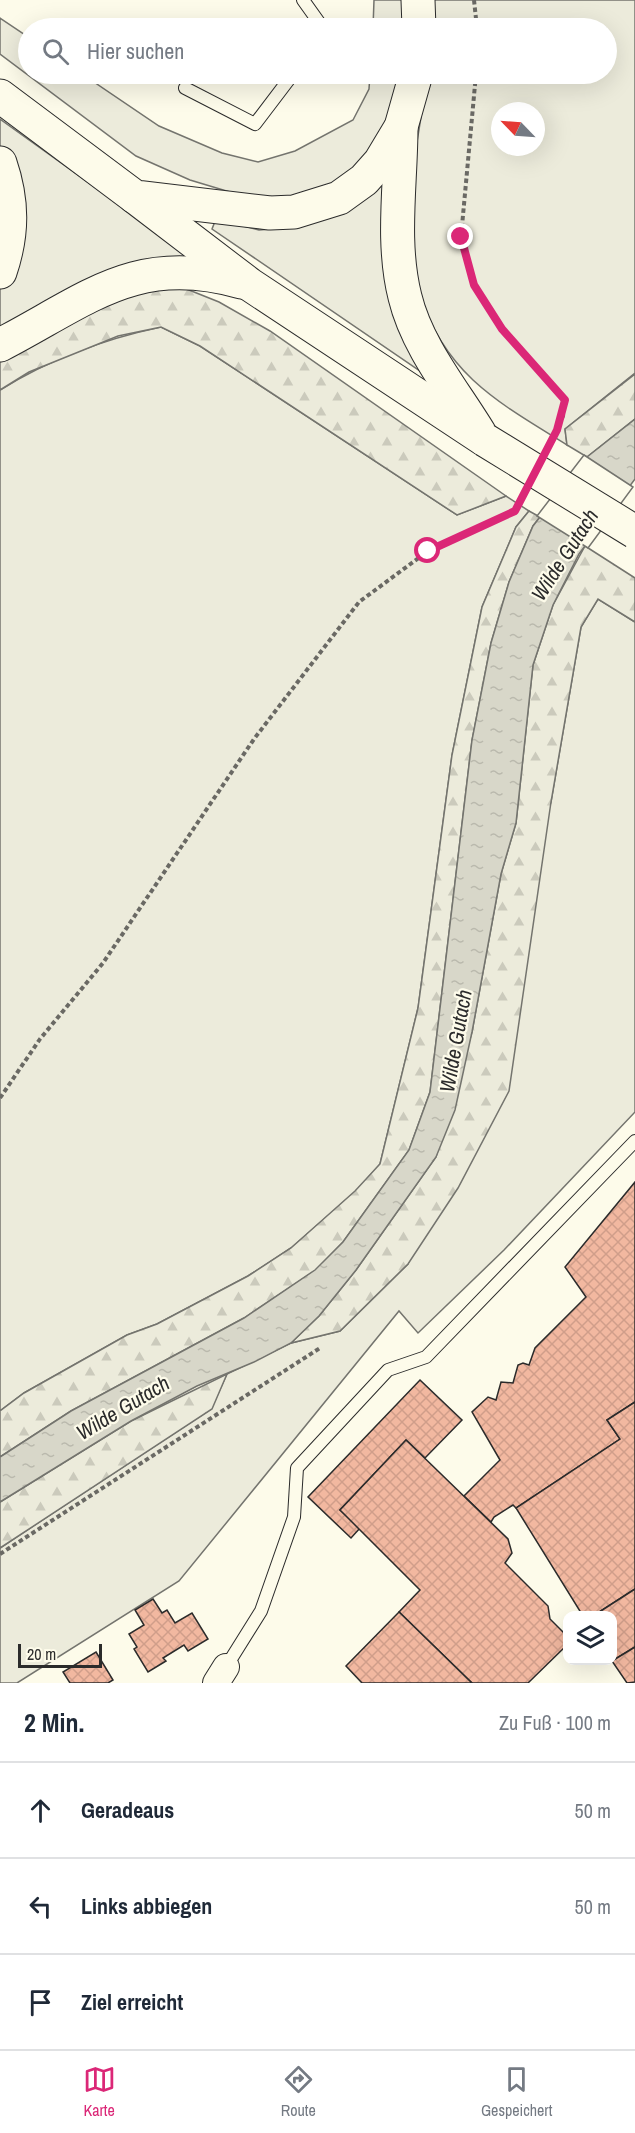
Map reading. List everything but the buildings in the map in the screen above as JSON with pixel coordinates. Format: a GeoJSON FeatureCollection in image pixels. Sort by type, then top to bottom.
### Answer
{"type":"FeatureCollection","features":[{"type":"Feature","properties":{"kind":"main road"},"geometry":{"type":"LineString","coordinates":[[418,0],[419,18]]}},
{"type":"Feature","properties":{"kind":"main road"},"geometry":{"type":"LineString","coordinates":[[135,197],[270,213],[294,212],[317,207],[339,198],[364,180],[380,162],[401,127],[413,84]]}},
{"type":"Feature","properties":{"kind":"main road"},"geometry":{"type":"LineString","coordinates":[[0,96],[249,284],[484,440],[635,532]]}},
{"type":"Feature","properties":{"kind":"main road"},"geometry":{"type":"LineString","coordinates":[[401,127],[401,182],[397,225],[405,298],[423,343],[484,440]]}},
{"type":"Feature","properties":{"kind":"main road"},"geometry":{"type":"LineString","coordinates":[[0,163],[9,187],[11,224],[0,272]]}},
{"type":"Feature","properties":{"kind":"main road"},"geometry":{"type":"LineString","coordinates":[[0,345],[123,280],[156,274],[187,273],[224,277],[249,284]]}},
{"type":"Feature","properties":{"kind":"lane"},"geometry":{"type":"LineString","coordinates":[[303,0],[316,18]]}},
{"type":"Feature","properties":{"kind":"lane"},"geometry":{"type":"LineString","coordinates":[[185,88],[255,124],[285,84]]}},
{"type":"Feature","properties":{"kind":"lane"},"geometry":{"type":"LineString","coordinates":[[221,1675],[261,1611],[294,1517],[297,1468],[388,1370],[426,1357],[635,1142]]}},
{"type":"Feature","properties":{"kind":"path"},"geometry":{"type":"LineString","coordinates":[[474,0],[476,18]]}},
{"type":"Feature","properties":{"kind":"path"},"geometry":{"type":"LineString","coordinates":[[475,84],[461,237],[474,285],[502,329],[565,400],[563,416],[547,450]]}},
{"type":"Feature","properties":{"kind":"path"},"geometry":{"type":"LineString","coordinates":[[0,1098],[40,1040],[103,963],[254,739],[359,602],[428,551],[515,511],[526,490]]}},
{"type":"Feature","properties":{"kind":"path"},"geometry":{"type":"LineString","coordinates":[[0,1554],[320,1348]]}},
{"type":"Feature","properties":{"kind":"green space"},"geometry":{"type":"Polygon","coordinates":[[[374,0],[407,0],[409,18],[373,18],[374,0]]]}},
{"type":"Feature","properties":{"kind":"green space"},"geometry":{"type":"Polygon","coordinates":[[[431,0],[635,0],[635,373],[565,429],[567,445],[518,415],[473,380],[440,340],[419,294],[413,269],[409,218],[414,162],[426,84],[617,84],[617,18],[431,18],[431,0]]]}},
{"type":"Feature","properties":{"kind":"green space"},"geometry":{"type":"Polygon","coordinates":[[[0,18],[18,30],[18,68],[0,54],[0,18]]]}},
{"type":"Feature","properties":{"kind":"green space"},"geometry":{"type":"Polygon","coordinates":[[[40,84],[97,84],[159,126],[222,153],[258,162],[295,151],[353,120],[369,84],[401,84],[369,162],[302,201],[253,199],[190,180],[136,156],[40,84]]]}},
{"type":"Feature","properties":{"kind":"green space"},"geometry":{"type":"Polygon","coordinates":[[[0,119],[191,256],[0,328],[0,286],[8,165],[0,146],[0,119]]]}},
{"type":"Feature","properties":{"kind":"green space"},"geometry":{"type":"Polygon","coordinates":[[[383,171],[423,373],[212,229],[216,219],[259,230],[296,227],[383,171]]]}},
{"type":"Feature","properties":{"kind":"green space"},"geometry":{"type":"Polygon","coordinates":[[[179,286],[219,302],[270,331],[506,496],[457,515],[200,346],[161,327],[118,336],[29,372],[0,390],[0,352],[100,296],[179,286]]]}},
{"type":"Feature","properties":{"kind":"green space"},"geometry":{"type":"Polygon","coordinates":[[[161,327],[200,346],[457,515],[506,496],[529,511],[516,527],[482,607],[452,755],[418,1008],[380,1164],[356,1191],[291,1248],[248,1276],[157,1324],[127,1335],[24,1393],[0,1411],[0,390],[78,351],[161,327]]]}},
{"type":"Feature","properties":{"kind":"green space"},"geometry":{"type":"Polygon","coordinates":[[[635,374],[635,419],[587,457],[567,445],[565,429],[635,374]]]}},
{"type":"Feature","properties":{"kind":"green space"},"geometry":{"type":"Polygon","coordinates":[[[529,511],[540,517],[533,526],[509,582],[491,643],[472,740],[430,1092],[409,1150],[343,1242],[316,1270],[244,1318],[71,1411],[0,1457],[0,1411],[24,1393],[127,1335],[157,1324],[248,1276],[291,1248],[355,1191],[380,1164],[418,1008],[452,755],[482,607],[516,527],[529,511]]]}},
{"type":"Feature","properties":{"kind":"green space"},"geometry":{"type":"Polygon","coordinates":[[[585,546],[635,578],[635,622],[598,599],[581,627],[551,802],[509,1091],[458,1188],[408,1264],[340,1331],[291,1343],[319,1316],[356,1270],[436,1157],[472,1032],[501,874],[516,823],[533,665],[553,605],[585,546]]]}},
{"type":"Feature","properties":{"kind":"green space"},"geometry":{"type":"Polygon","coordinates":[[[598,599],[635,622],[635,1112],[504,1250],[418,1333],[399,1311],[179,1581],[17,1683],[0,1683],[0,1548],[211,1409],[227,1374],[291,1343],[340,1331],[408,1264],[551,802],[581,627],[598,599]]]}},
{"type":"Feature","properties":{"kind":"green space"},"geometry":{"type":"Polygon","coordinates":[[[227,1374],[212,1409],[0,1548],[0,1502],[131,1421],[227,1374]]]}},
{"type":"Feature","properties":{"kind":"water","name":"Wilde Gutach"},"geometry":{"type":"Polygon","coordinates":[[[635,419],[635,479],[579,554],[553,605],[533,665],[516,823],[501,874],[455,1110],[436,1157],[356,1270],[319,1316],[291,1343],[254,1362],[197,1386],[131,1421],[0,1502],[0,1457],[71,1411],[244,1318],[315,1270],[343,1242],[409,1150],[430,1092],[472,740],[491,643],[509,582],[533,526],[587,457],[635,419]]]}},
{"type":"Feature","properties":{"kind":"pier"},"geometry":{"type":"Polygon","coordinates":[[[584,455],[633,487],[588,548],[537,516],[584,455]]]}},
{"type":"Feature","properties":{"kind":"route"},"geometry":{"type":"LineString","coordinates":[[428,551],[515,511],[557,430],[563,416],[565,400],[502,329],[474,285],[461,237]]}}]}
